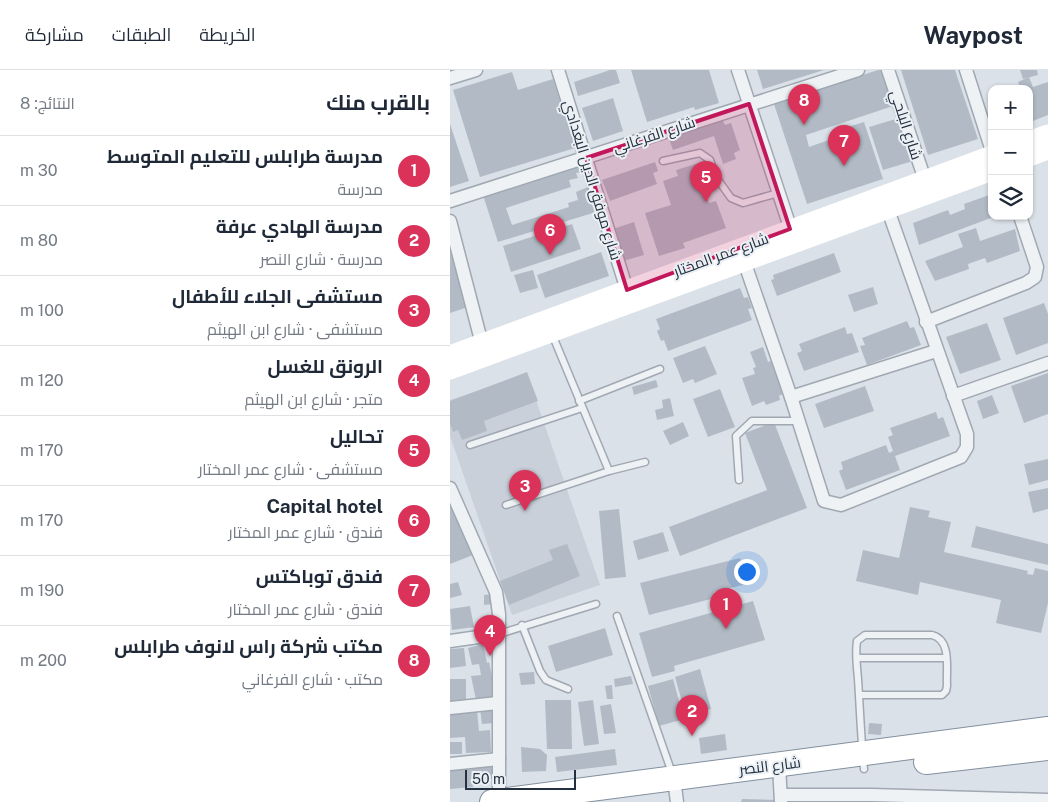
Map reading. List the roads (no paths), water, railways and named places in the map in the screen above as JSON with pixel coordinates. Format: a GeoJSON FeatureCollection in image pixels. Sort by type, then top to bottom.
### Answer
{"type":"FeatureCollection","features":[{"type":"Feature","properties":{"kind":"highway","name":"شارع النصر"},"geometry":{"type":"LineString","coordinates":[[497,802],[780,785],[864,762],[1048,729]]}},
{"type":"Feature","properties":{"kind":"highway","name":"شارع النصر"},"geometry":{"type":"LineString","coordinates":[[864,762],[1048,748]]}},
{"type":"Feature","properties":{"kind":"highway","name":"شارع النصر"},"geometry":{"type":"LineString","coordinates":[[592,802],[676,790]]}},
{"type":"Feature","properties":{"kind":"main road"},"geometry":{"type":"LineString","coordinates":[[1033,140],[1048,134]]}},
{"type":"Feature","properties":{"kind":"main road"},"geometry":{"type":"LineString","coordinates":[[1033,156],[1048,150]]}},
{"type":"Feature","properties":{"kind":"main road","name":"شارع عمر المختار"},"geometry":{"type":"LineString","coordinates":[[450,370],[744,261],[793,236],[924,180],[988,156]]}},
{"type":"Feature","properties":{"kind":"main road","name":"شارع عمر المختار"},"geometry":{"type":"LineString","coordinates":[[450,355],[627,290],[793,236],[888,210],[988,173]]}},
{"type":"Feature","properties":{"kind":"street"},"geometry":{"type":"LineString","coordinates":[[450,78],[476,70]]}},
{"type":"Feature","properties":{"kind":"street","name":"شارع موفق الدين البغدادي"},"geometry":{"type":"LineString","coordinates":[[558,70],[627,290]]}},
{"type":"Feature","properties":{"kind":"street"},"geometry":{"type":"LineString","coordinates":[[738,70],[793,236]]}},
{"type":"Feature","properties":{"kind":"street","name":"شارع الفرغاني"},"geometry":{"type":"LineString","coordinates":[[450,201],[858,70]]}},
{"type":"Feature","properties":{"kind":"street","name":"شارع البلحي"},"geometry":{"type":"LineString","coordinates":[[888,70],[924,180]]}},
{"type":"Feature","properties":{"kind":"street"},"geometry":{"type":"LineString","coordinates":[[966,70],[988,139]]}},
{"type":"Feature","properties":{"kind":"street"},"geometry":{"type":"LineString","coordinates":[[744,261],[799,421],[824,501],[841,504],[961,456],[967,447],[967,434],[936,351],[888,210]]}},
{"type":"Feature","properties":{"kind":"street"},"geometry":{"type":"LineString","coordinates":[[926,322],[1026,283],[1035,277],[1037,268],[1021,220]]}},
{"type":"Feature","properties":{"kind":"street"},"geometry":{"type":"LineString","coordinates":[[450,221],[482,344]]}},
{"type":"Feature","properties":{"kind":"street"},"geometry":{"type":"LineString","coordinates":[[791,397],[936,351]]}},
{"type":"Feature","properties":{"kind":"street"},"geometry":{"type":"LineString","coordinates":[[953,396],[1048,363]]}},
{"type":"Feature","properties":{"kind":"street"},"geometry":{"type":"LineString","coordinates":[[450,488],[496,592],[499,614],[499,759],[497,802]]}},
{"type":"Feature","properties":{"kind":"street"},"geometry":{"type":"LineString","coordinates":[[450,641],[499,634]]}},
{"type":"Feature","properties":{"kind":"street"},"geometry":{"type":"LineString","coordinates":[[450,708],[498,703]]}},
{"type":"Feature","properties":{"kind":"street"},"geometry":{"type":"LineString","coordinates":[[450,764],[499,759]]}},
{"type":"Feature","properties":{"kind":"street"},"geometry":{"type":"LineString","coordinates":[[780,785],[873,798],[1048,800]]}},
{"type":"Feature","properties":{"kind":"lane"},"geometry":{"type":"LineString","coordinates":[[663,161],[700,153],[710,160],[716,177],[731,198],[743,203],[778,193]]}},
{"type":"Feature","properties":{"kind":"lane"},"geometry":{"type":"LineString","coordinates":[[551,333],[609,471]]}},
{"type":"Feature","properties":{"kind":"lane"},"geometry":{"type":"LineString","coordinates":[[579,401],[660,369]]}},
{"type":"Feature","properties":{"kind":"lane"},"geometry":{"type":"LineString","coordinates":[[470,446],[582,408]]}},
{"type":"Feature","properties":{"kind":"lane"},"geometry":{"type":"LineString","coordinates":[[739,480],[736,436],[752,421],[799,421]]}},
{"type":"Feature","properties":{"kind":"lane"},"geometry":{"type":"LineString","coordinates":[[506,505],[609,471],[645,462]]}},
{"type":"Feature","properties":{"kind":"lane"},"geometry":{"type":"LineString","coordinates":[[499,634],[522,625],[596,604]]}},
{"type":"Feature","properties":{"kind":"lane"},"geometry":{"type":"LineString","coordinates":[[617,616],[676,790]]}},
{"type":"Feature","properties":{"kind":"lane"},"geometry":{"type":"LineString","coordinates":[[522,625],[540,671],[546,680],[568,689]]}},
{"type":"Feature","properties":{"kind":"lane"},"geometry":{"type":"LineString","coordinates":[[859,696],[942,694],[946,691],[947,686],[945,644],[940,637],[932,635],[865,636],[857,641],[859,696],[864,762]]}},
{"type":"Feature","properties":{"kind":"lane"},"geometry":{"type":"LineString","coordinates":[[857,658],[946,658]]}},
{"type":"Feature","properties":{"kind":"place","name":"مكتب شركة راس لانوف طرابلس"},"geometry":{"type":"Point","coordinates":[804,125]}},
{"type":"Feature","properties":{"kind":"place","name":"فندق توباكتس"},"geometry":{"type":"Point","coordinates":[844,166]}},
{"type":"Feature","properties":{"kind":"place","name":"تحاليل"},"geometry":{"type":"Point","coordinates":[706,202]}},
{"type":"Feature","properties":{"kind":"place","name":"Capital hotel"},"geometry":{"type":"Point","coordinates":[550,255]}},
{"type":"Feature","properties":{"kind":"place","name":"مستشفى الجلاء للأطفال"},"geometry":{"type":"Point","coordinates":[525,511]}},
{"type":"Feature","properties":{"kind":"place","name":"مدرسة طرابلس للتعليم المتوسط"},"geometry":{"type":"Point","coordinates":[726,629]}},
{"type":"Feature","properties":{"kind":"place","name":"الرونق للغسل"},"geometry":{"type":"Point","coordinates":[490,656]}},
{"type":"Feature","properties":{"kind":"place","name":"مدرسة الهادي عرفة"},"geometry":{"type":"Point","coordinates":[692,736]}}]}
